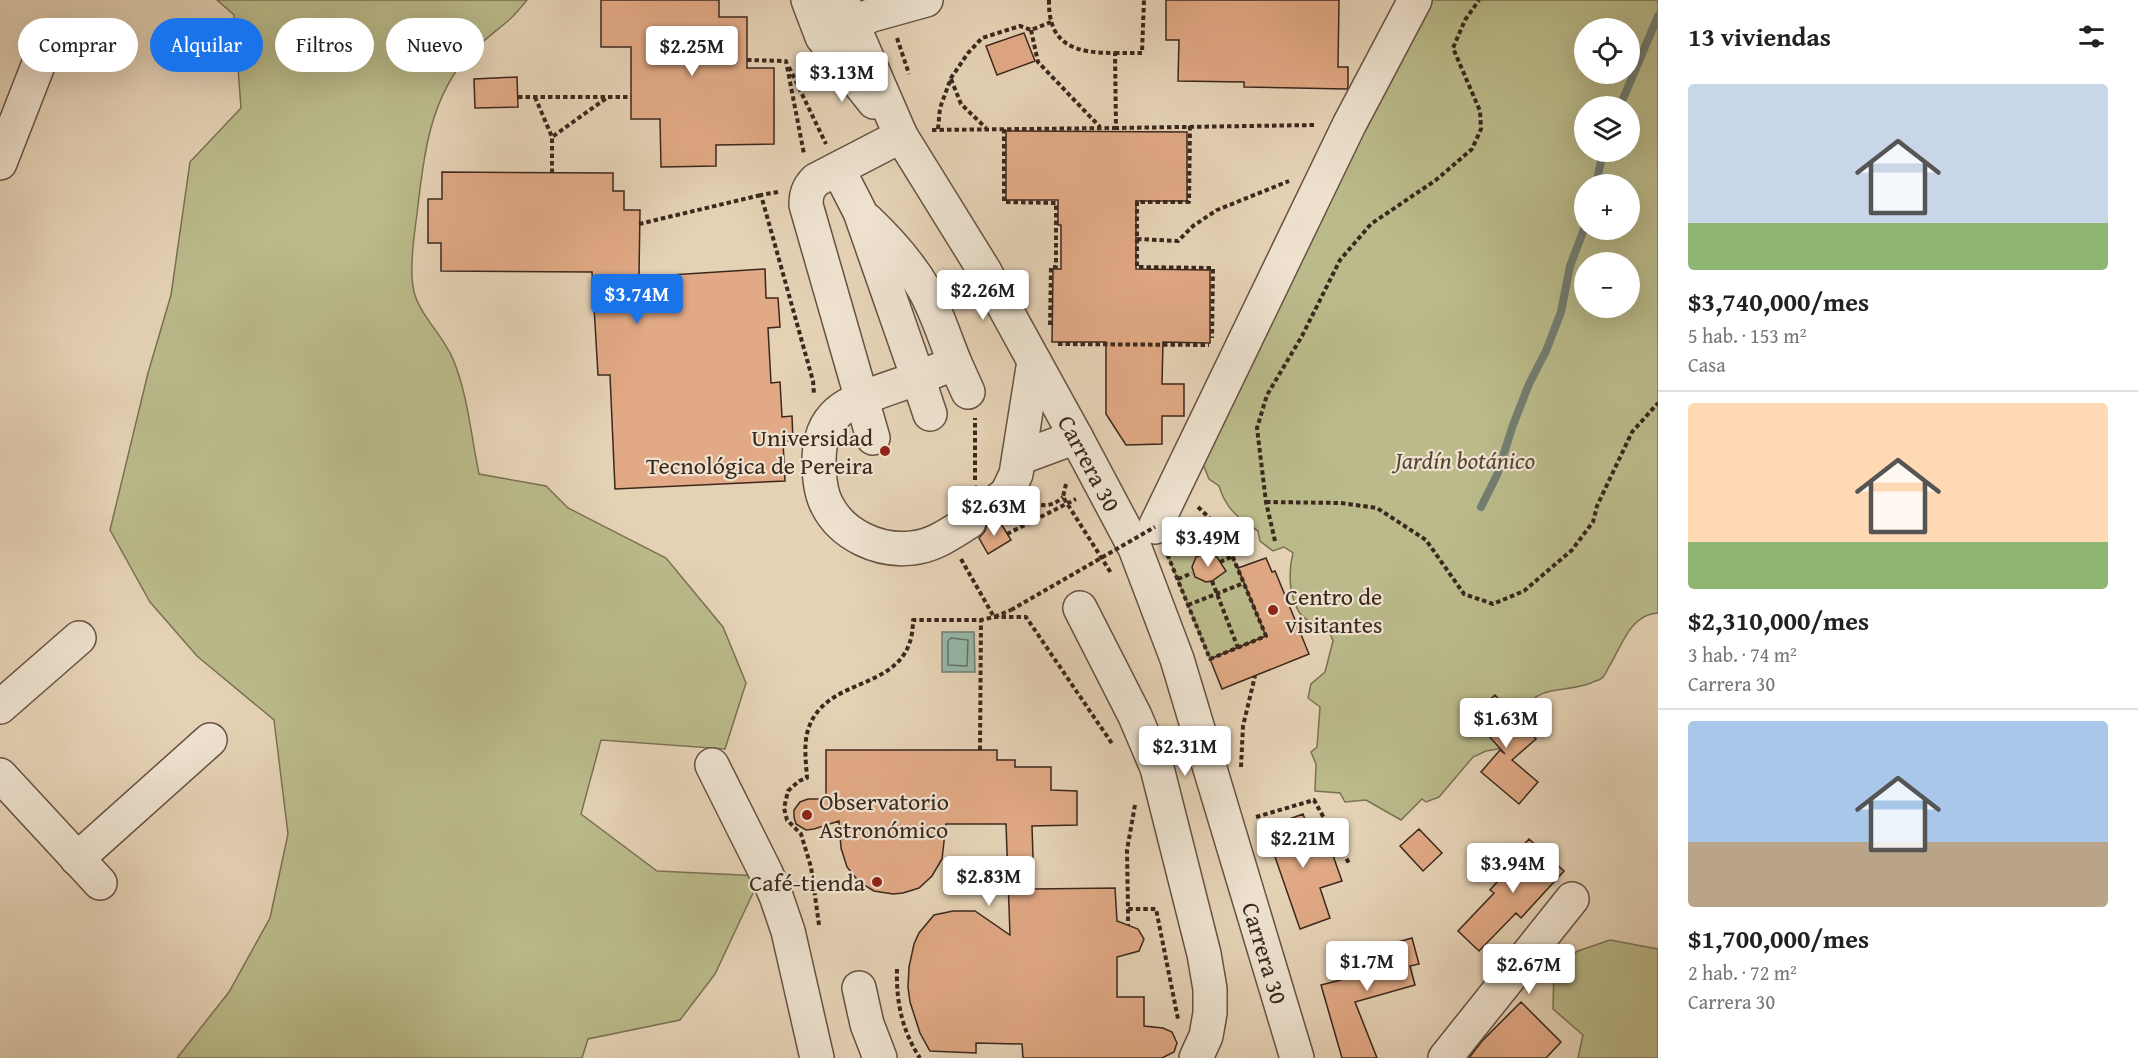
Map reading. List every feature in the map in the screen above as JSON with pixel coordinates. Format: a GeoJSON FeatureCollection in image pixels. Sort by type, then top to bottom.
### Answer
{"type":"FeatureCollection","features":[{"type":"Feature","properties":{"kind":"street","name":"Carrera 30"},"geometry":{"type":"LineString","coordinates":[[808,0],[822,37],[914,129]]}},
{"type":"Feature","properties":{"kind":"street"},"geometry":{"type":"LineString","coordinates":[[822,37],[847,11],[888,11],[926,0]]}},
{"type":"Feature","properties":{"kind":"street"},"geometry":{"type":"LineString","coordinates":[[1155,527],[1349,125],[1415,0]]}},
{"type":"Feature","properties":{"kind":"street","name":"Carrera 30"},"geometry":{"type":"LineString","coordinates":[[847,11],[914,129],[984,270],[1045,346],[1076,437],[1135,548],[1177,659],[1297,1058]]}},
{"type":"Feature","properties":{"kind":"street"},"geometry":{"type":"LineString","coordinates":[[0,163],[35,72]]}},
{"type":"Feature","properties":{"kind":"street"},"geometry":{"type":"LineString","coordinates":[[873,438],[806,205],[806,195],[816,180],[914,129]]}},
{"type":"Feature","properties":{"kind":"street"},"geometry":{"type":"LineString","coordinates":[[838,169],[860,212],[930,414]]}},
{"type":"Feature","properties":{"kind":"street"},"geometry":{"type":"LineString","coordinates":[[860,212],[887,239],[925,290],[969,390]]}},
{"type":"Feature","properties":{"kind":"street"},"geometry":{"type":"LineString","coordinates":[[969,390],[918,378],[840,410],[828,422],[821,436],[819,450],[821,489],[827,506],[838,522],[869,543],[897,549],[912,548],[941,540],[990,517],[1012,484],[1045,346]]}},
{"type":"Feature","properties":{"kind":"street"},"geometry":{"type":"LineString","coordinates":[[1019,458],[1076,437]]}},
{"type":"Feature","properties":{"kind":"street"},"geometry":{"type":"LineString","coordinates":[[1080,608],[1135,716],[1160,779],[1204,954],[1210,989],[1210,1013],[1206,1036],[1196,1058]]}},
{"type":"Feature","properties":{"kind":"street"},"geometry":{"type":"LineString","coordinates":[[0,707],[79,638]]}},
{"type":"Feature","properties":{"kind":"street"},"geometry":{"type":"LineString","coordinates":[[77,859],[210,740]]}},
{"type":"Feature","properties":{"kind":"street"},"geometry":{"type":"LineString","coordinates":[[712,765],[776,896],[788,931],[817,1058]]}},
{"type":"Feature","properties":{"kind":"street"},"geometry":{"type":"LineString","coordinates":[[0,775],[100,883]]}},
{"type":"Feature","properties":{"kind":"street"},"geometry":{"type":"LineString","coordinates":[[1445,1058],[1572,899]]}},
{"type":"Feature","properties":{"kind":"street"},"geometry":{"type":"LineString","coordinates":[[859,988],[867,1024],[880,1058]]}},
{"type":"Feature","properties":{"kind":"path"},"geometry":{"type":"LineString","coordinates":[[1049,0],[1051,22],[1055,33],[1068,45],[1088,53],[1142,53],[1144,0]]}},
{"type":"Feature","properties":{"kind":"path"},"geometry":{"type":"LineString","coordinates":[[1275,541],[1266,502],[1257,428],[1267,394],[1302,336],[1340,261],[1371,224],[1436,180],[1472,149],[1481,129],[1480,111],[1453,48],[1465,20],[1479,0]]}},
{"type":"Feature","properties":{"kind":"path"},"geometry":{"type":"LineString","coordinates":[[888,11],[910,78]]}},
{"type":"Feature","properties":{"kind":"path"},"geometry":{"type":"LineString","coordinates":[[938,129],[940,108],[951,78],[968,53],[982,38],[1020,26],[1031,30],[1051,22]]}},
{"type":"Feature","properties":{"kind":"path"},"geometry":{"type":"LineString","coordinates":[[1031,30],[1038,62],[1101,128]]}},
{"type":"Feature","properties":{"kind":"path"},"geometry":{"type":"LineString","coordinates":[[1115,53],[1116,128]]}},
{"type":"Feature","properties":{"kind":"path"},"geometry":{"type":"LineString","coordinates":[[747,60],[786,61]]}},
{"type":"Feature","properties":{"kind":"path"},"geometry":{"type":"LineString","coordinates":[[786,61],[838,169]]}},
{"type":"Feature","properties":{"kind":"path"},"geometry":{"type":"LineString","coordinates":[[639,224],[761,195],[810,186],[786,61]]}},
{"type":"Feature","properties":{"kind":"path"},"geometry":{"type":"LineString","coordinates":[[951,78],[961,104],[986,129]]}},
{"type":"Feature","properties":{"kind":"path"},"geometry":{"type":"LineString","coordinates":[[535,97],[552,137],[552,173]]}},
{"type":"Feature","properties":{"kind":"path"},"geometry":{"type":"LineString","coordinates":[[552,137],[608,97]]}},
{"type":"Feature","properties":{"kind":"path"},"geometry":{"type":"LineString","coordinates":[[518,98],[631,97]]}},
{"type":"Feature","properties":{"kind":"path"},"geometry":{"type":"LineString","coordinates":[[914,129],[1349,125]]}},
{"type":"Feature","properties":{"kind":"path"},"geometry":{"type":"LineString","coordinates":[[1004,129],[1004,202],[1056,203],[1056,267],[1051,267],[1045,346],[1212,345],[1213,267],[1137,267],[1137,202],[1189,202],[1190,126]]}},
{"type":"Feature","properties":{"kind":"path"},"geometry":{"type":"LineString","coordinates":[[1137,239],[1178,241],[1193,226],[1217,210],[1297,177]]}},
{"type":"Feature","properties":{"kind":"path"},"geometry":{"type":"LineString","coordinates":[[761,195],[813,381],[813,404]]}},
{"type":"Feature","properties":{"kind":"path"},"geometry":{"type":"LineString","coordinates":[[969,390],[975,417],[975,482],[990,517],[1067,504]]}},
{"type":"Feature","properties":{"kind":"path"},"geometry":{"type":"LineString","coordinates":[[1266,502],[1341,503],[1377,508],[1426,540],[1464,594],[1493,604],[1524,591],[1572,550],[1593,522],[1597,506],[1632,432],[1658,403]]}},
{"type":"Feature","properties":{"kind":"path"},"geometry":{"type":"LineString","coordinates":[[819,928],[811,867],[801,834],[787,820],[784,808],[785,798],[792,786],[807,778],[806,739],[812,719],[821,708],[834,698],[894,667],[903,657],[913,636],[913,620],[981,620],[994,617],[1011,610],[1155,527]]}},
{"type":"Feature","properties":{"kind":"path"},"geometry":{"type":"LineString","coordinates":[[1221,529],[1233,556],[1266,636],[1210,659],[1166,550],[1221,529]]}},
{"type":"Feature","properties":{"kind":"path"},"geometry":{"type":"LineString","coordinates":[[1195,539],[1200,554]]}},
{"type":"Feature","properties":{"kind":"path"},"geometry":{"type":"LineString","coordinates":[[960,555],[994,617]]}},
{"type":"Feature","properties":{"kind":"path"},"geometry":{"type":"LineString","coordinates":[[1220,562],[1233,556]]}},
{"type":"Feature","properties":{"kind":"path"},"geometry":{"type":"LineString","coordinates":[[1177,579],[1192,573]]}},
{"type":"Feature","properties":{"kind":"path"},"geometry":{"type":"LineString","coordinates":[[1212,581],[1238,648]]}},
{"type":"Feature","properties":{"kind":"path"},"geometry":{"type":"LineString","coordinates":[[1188,606],[1244,583]]}},
{"type":"Feature","properties":{"kind":"path"},"geometry":{"type":"LineString","coordinates":[[994,617],[1026,616],[1116,751]]}},
{"type":"Feature","properties":{"kind":"path"},"geometry":{"type":"LineString","coordinates":[[980,750],[981,620]]}},
{"type":"Feature","properties":{"kind":"path"},"geometry":{"type":"LineString","coordinates":[[1241,768],[1243,726],[1256,676]]}},
{"type":"Feature","properties":{"kind":"path"},"geometry":{"type":"LineString","coordinates":[[1248,819],[1314,800],[1350,865]]}},
{"type":"Feature","properties":{"kind":"path"},"geometry":{"type":"LineString","coordinates":[[1128,925],[1127,850],[1136,802]]}},
{"type":"Feature","properties":{"kind":"path"},"geometry":{"type":"LineString","coordinates":[[1128,909],[1156,909],[1178,1020]]}},
{"type":"Feature","properties":{"kind":"path"},"geometry":{"type":"LineString","coordinates":[[897,969],[897,992],[901,1018],[920,1058]]}},
{"type":"Feature","properties":{"kind":"green space"},"geometry":{"type":"Polygon","coordinates":[[[217,0],[527,0],[511,18],[484,41],[484,18],[386,18],[386,72],[456,72],[441,98],[434,116],[425,155],[412,253],[414,292],[427,318],[449,350],[458,373],[466,401],[479,474],[546,486],[568,508],[666,558],[723,627],[746,683],[725,749],[601,740],[581,814],[657,871],[761,876],[715,974],[680,1020],[588,1039],[582,1058],[177,1058],[229,992],[270,918],[288,834],[274,720],[197,656],[150,602],[110,530],[148,373],[171,295],[190,162],[241,108],[238,72],[263,72],[263,18],[234,18],[234,15],[217,0]]]}},
{"type":"Feature","properties":{"kind":"green space","name":"Jardín botánico"},"geometry":{"type":"Polygon","coordinates":[[[1415,0],[1658,0],[1658,613],[1641,619],[1634,625],[1602,678],[1579,686],[1546,692],[1537,697],[1530,703],[1524,729],[1504,748],[1486,751],[1473,757],[1439,797],[1426,802],[1422,799],[1401,820],[1366,800],[1345,802],[1340,793],[1315,791],[1316,764],[1311,752],[1317,747],[1320,707],[1308,698],[1311,684],[1325,672],[1333,641],[1326,623],[1314,625],[1299,612],[1290,583],[1293,553],[1284,547],[1273,551],[1260,541],[1258,531],[1229,507],[1219,486],[1209,479],[1203,464],[1415,0]]]}},
{"type":"Feature","properties":{"kind":"green space"},"geometry":{"type":"Polygon","coordinates":[[[1221,529],[1266,636],[1210,659],[1166,551],[1221,529]]]}},
{"type":"Feature","properties":{"kind":"green space"},"geometry":{"type":"Polygon","coordinates":[[[1610,940],[1658,949],[1658,1058],[1578,1058],[1583,1035],[1553,1009],[1554,967],[1578,951],[1610,940]]]}},
{"type":"Feature","properties":{"kind":"water"},"geometry":{"type":"Polygon","coordinates":[[[942,632],[974,632],[975,672],[942,672],[942,632]]]}},
{"type":"Feature","properties":{"kind":"building"},"geometry":{"type":"Polygon","coordinates":[[[601,0],[719,0],[719,17],[747,17],[747,68],[774,68],[774,144],[716,145],[716,166],[661,167],[660,119],[631,119],[631,47],[601,47],[601,0]]]}},
{"type":"Feature","properties":{"kind":"building"},"geometry":{"type":"Polygon","coordinates":[[[1166,0],[1339,0],[1338,67],[1348,67],[1348,87],[1347,89],[1244,87],[1244,82],[1178,81],[1179,40],[1166,40],[1166,0]]]}},
{"type":"Feature","properties":{"kind":"building"},"geometry":{"type":"Polygon","coordinates":[[[1024,33],[1035,61],[997,75],[986,46],[1024,33]]]}},
{"type":"Feature","properties":{"kind":"building"},"geometry":{"type":"Polygon","coordinates":[[[517,77],[518,107],[475,108],[474,79],[517,77]]]}},
{"type":"Feature","properties":{"kind":"building"},"geometry":{"type":"Polygon","coordinates":[[[1006,131],[1187,132],[1187,201],[1136,201],[1136,269],[1210,270],[1210,343],[1163,342],[1162,384],[1184,384],[1184,416],[1162,416],[1162,444],[1126,445],[1106,414],[1106,342],[1052,342],[1053,269],[1061,269],[1061,225],[1058,225],[1058,200],[1006,200],[1006,131]]]}},
{"type":"Feature","properties":{"kind":"building"},"geometry":{"type":"Polygon","coordinates":[[[442,172],[613,173],[613,191],[624,191],[624,210],[640,210],[639,277],[765,269],[766,298],[778,298],[780,327],[768,328],[771,383],[780,382],[782,417],[792,416],[793,441],[783,441],[785,481],[615,489],[610,375],[598,375],[592,272],[441,271],[441,243],[428,243],[428,199],[442,199],[442,172]]]}},
{"type":"Feature","properties":{"kind":"building"},"geometry":{"type":"Polygon","coordinates":[[[976,486],[980,491],[972,504],[960,506],[956,497],[976,486]]]}},
{"type":"Feature","properties":{"kind":"building"},"geometry":{"type":"Polygon","coordinates":[[[1000,522],[1011,540],[988,554],[979,538],[987,525],[1000,522]]]}},
{"type":"Feature","properties":{"kind":"building"},"geometry":{"type":"Polygon","coordinates":[[[1206,553],[1217,557],[1226,571],[1212,581],[1206,582],[1195,577],[1192,567],[1196,557],[1206,553]]]}},
{"type":"Feature","properties":{"kind":"building","name":"Centro de visitantes"},"geometry":{"type":"Polygon","coordinates":[[[1266,558],[1272,572],[1275,571],[1309,654],[1222,689],[1210,659],[1266,636],[1238,568],[1266,558]]]}},
{"type":"Feature","properties":{"kind":"building"},"geometry":{"type":"Polygon","coordinates":[[[1495,695],[1536,739],[1512,760],[1538,782],[1519,804],[1481,772],[1500,750],[1505,754],[1471,716],[1495,695]]]}},
{"type":"Feature","properties":{"kind":"building"},"geometry":{"type":"Polygon","coordinates":[[[826,750],[997,750],[997,760],[1015,760],[1015,767],[1051,767],[1051,790],[1077,791],[1077,825],[1032,826],[1034,889],[1115,888],[1117,921],[1138,929],[1144,939],[1139,951],[1117,957],[1117,997],[1144,997],[1144,1026],[1163,1028],[1172,1032],[1177,1043],[1174,1052],[1162,1058],[1023,1058],[1022,1044],[976,1043],[976,1053],[930,1051],[920,1033],[910,1002],[909,967],[914,944],[919,933],[934,915],[953,911],[975,911],[1010,935],[1006,824],[946,824],[942,859],[932,876],[919,888],[903,893],[874,891],[859,882],[847,867],[841,848],[839,821],[806,830],[796,824],[794,810],[800,802],[808,799],[826,799],[826,750]]]}},
{"type":"Feature","properties":{"kind":"building"},"geometry":{"type":"Polygon","coordinates":[[[1303,814],[1318,854],[1331,850],[1342,881],[1320,888],[1330,918],[1300,929],[1265,828],[1303,814]]]}},
{"type":"Feature","properties":{"kind":"building"},"geometry":{"type":"Polygon","coordinates":[[[1419,829],[1442,853],[1423,871],[1400,846],[1419,829]]]}},
{"type":"Feature","properties":{"kind":"building"},"geometry":{"type":"Polygon","coordinates":[[[1529,839],[1564,871],[1521,918],[1516,913],[1479,951],[1458,931],[1494,893],[1490,890],[1513,864],[1509,860],[1529,839]]]}},
{"type":"Feature","properties":{"kind":"building"},"geometry":{"type":"Polygon","coordinates":[[[1412,938],[1419,964],[1410,966],[1415,985],[1355,1002],[1377,1058],[1342,1058],[1321,985],[1352,977],[1345,957],[1412,938]]]}},
{"type":"Feature","properties":{"kind":"building"},"geometry":{"type":"Polygon","coordinates":[[[1521,1002],[1561,1042],[1546,1058],[1469,1058],[1482,1041],[1521,1002]]]}},
{"type":"Feature","properties":{"kind":"waterway"},"geometry":{"type":"LineString","coordinates":[[1624,96],[1658,16]]}},
{"type":"Feature","properties":{"kind":"waterway"},"geometry":{"type":"LineString","coordinates":[[1598,174],[1601,162]]}},
{"type":"Feature","properties":{"kind":"waterway"},"geometry":{"type":"LineString","coordinates":[[1481,507],[1497,475],[1529,384],[1546,351],[1561,312],[1570,266],[1580,240]]}},
{"type":"Feature","properties":{"kind":"place","name":"Universidad Tecnológica de Pereira"},"geometry":{"type":"Point","coordinates":[885,451]}},
{"type":"Feature","properties":{"kind":"place","name":"Centro de visitantes"},"geometry":{"type":"Point","coordinates":[1273,610]}},
{"type":"Feature","properties":{"kind":"place","name":"Observatorio Astronómico"},"geometry":{"type":"Point","coordinates":[807,815]}},
{"type":"Feature","properties":{"kind":"place","name":"Café-tienda"},"geometry":{"type":"Point","coordinates":[877,882]}}]}
